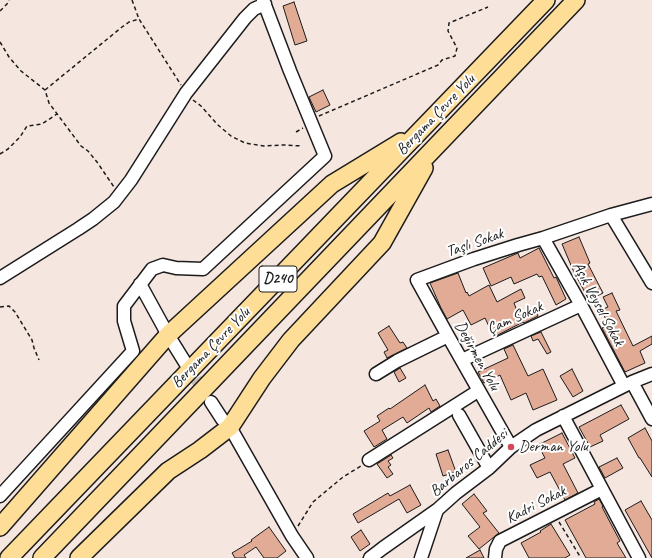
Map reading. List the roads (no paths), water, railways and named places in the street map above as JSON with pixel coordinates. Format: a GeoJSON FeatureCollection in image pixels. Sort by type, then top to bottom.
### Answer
{"type":"FeatureCollection","features":[{"type":"Feature","properties":{"kind":"highway","name":"Bergama Çevre Yolu"},"geometry":{"type":"LineString","coordinates":[[9,558],[546,0]]}},
{"type":"Feature","properties":{"kind":"highway","name":"Bergama Çevre Yolu"},"geometry":{"type":"LineString","coordinates":[[42,558],[576,0]]}},
{"type":"Feature","properties":{"kind":"highway"},"geometry":{"type":"LineString","coordinates":[[0,527],[168,335],[332,184],[421,130]]}},
{"type":"Feature","properties":{"kind":"highway"},"geometry":{"type":"LineString","coordinates":[[79,558],[168,471],[200,450],[230,427],[262,378],[290,340],[382,243],[435,148]]}},
{"type":"Feature","properties":{"kind":"street"},"geometry":{"type":"LineString","coordinates":[[0,278],[93,219],[114,202],[131,180],[186,93],[245,18],[264,2],[290,71],[325,156],[203,269],[176,268],[163,265],[152,269],[124,306],[124,320],[133,351],[0,496]]}},
{"type":"Feature","properties":{"kind":"street","name":"Taşlı Sokak"},"geometry":{"type":"LineString","coordinates":[[417,280],[474,259],[611,215],[652,204]]}},
{"type":"Feature","properties":{"kind":"street"},"geometry":{"type":"LineString","coordinates":[[611,215],[652,283]]}},
{"type":"Feature","properties":{"kind":"street","name":"Aşık Veysel Sokak"},"geometry":{"type":"LineString","coordinates":[[543,238],[581,306],[628,384],[652,419]]}},
{"type":"Feature","properties":{"kind":"street","name":"Değirmen Yolu"},"geometry":{"type":"LineString","coordinates":[[417,280],[478,391],[511,447]]}},
{"type":"Feature","properties":{"kind":"street"},"geometry":{"type":"LineString","coordinates":[[140,284],[186,364]]}},
{"type":"Feature","properties":{"kind":"street","name":"Çam Sokak"},"geometry":{"type":"LineString","coordinates":[[462,360],[581,306]]}},
{"type":"Feature","properties":{"kind":"street"},"geometry":{"type":"LineString","coordinates":[[376,374],[397,361],[448,336]]}},
{"type":"Feature","properties":{"kind":"street","name":"Barbaros Caddesi"},"geometry":{"type":"LineString","coordinates":[[421,558],[437,510],[456,493],[489,468],[511,447],[536,430],[563,416],[652,374]]}},
{"type":"Feature","properties":{"kind":"street"},"geometry":{"type":"LineString","coordinates":[[369,460],[478,391]]}},
{"type":"Feature","properties":{"kind":"street"},"geometry":{"type":"LineString","coordinates":[[211,402],[222,419],[230,427],[292,536],[307,558]]}},
{"type":"Feature","properties":{"kind":"street"},"geometry":{"type":"LineString","coordinates":[[459,415],[489,468]]}},
{"type":"Feature","properties":{"kind":"street"},"geometry":{"type":"LineString","coordinates":[[563,416],[639,558]]}},
{"type":"Feature","properties":{"kind":"street","name":"Kadri Sokak"},"geometry":{"type":"LineString","coordinates":[[495,558],[496,549],[500,541],[602,489]]}},
{"type":"Feature","properties":{"kind":"street"},"geometry":{"type":"LineString","coordinates":[[370,558],[437,510]]}},
{"type":"Feature","properties":{"kind":"tunnel"},"geometry":{"type":"LineString","coordinates":[[186,364],[207,396]]}},
{"type":"Feature","properties":{"kind":"place","name":"Derman Yolu"},"geometry":{"type":"Point","coordinates":[511,447]}}]}
